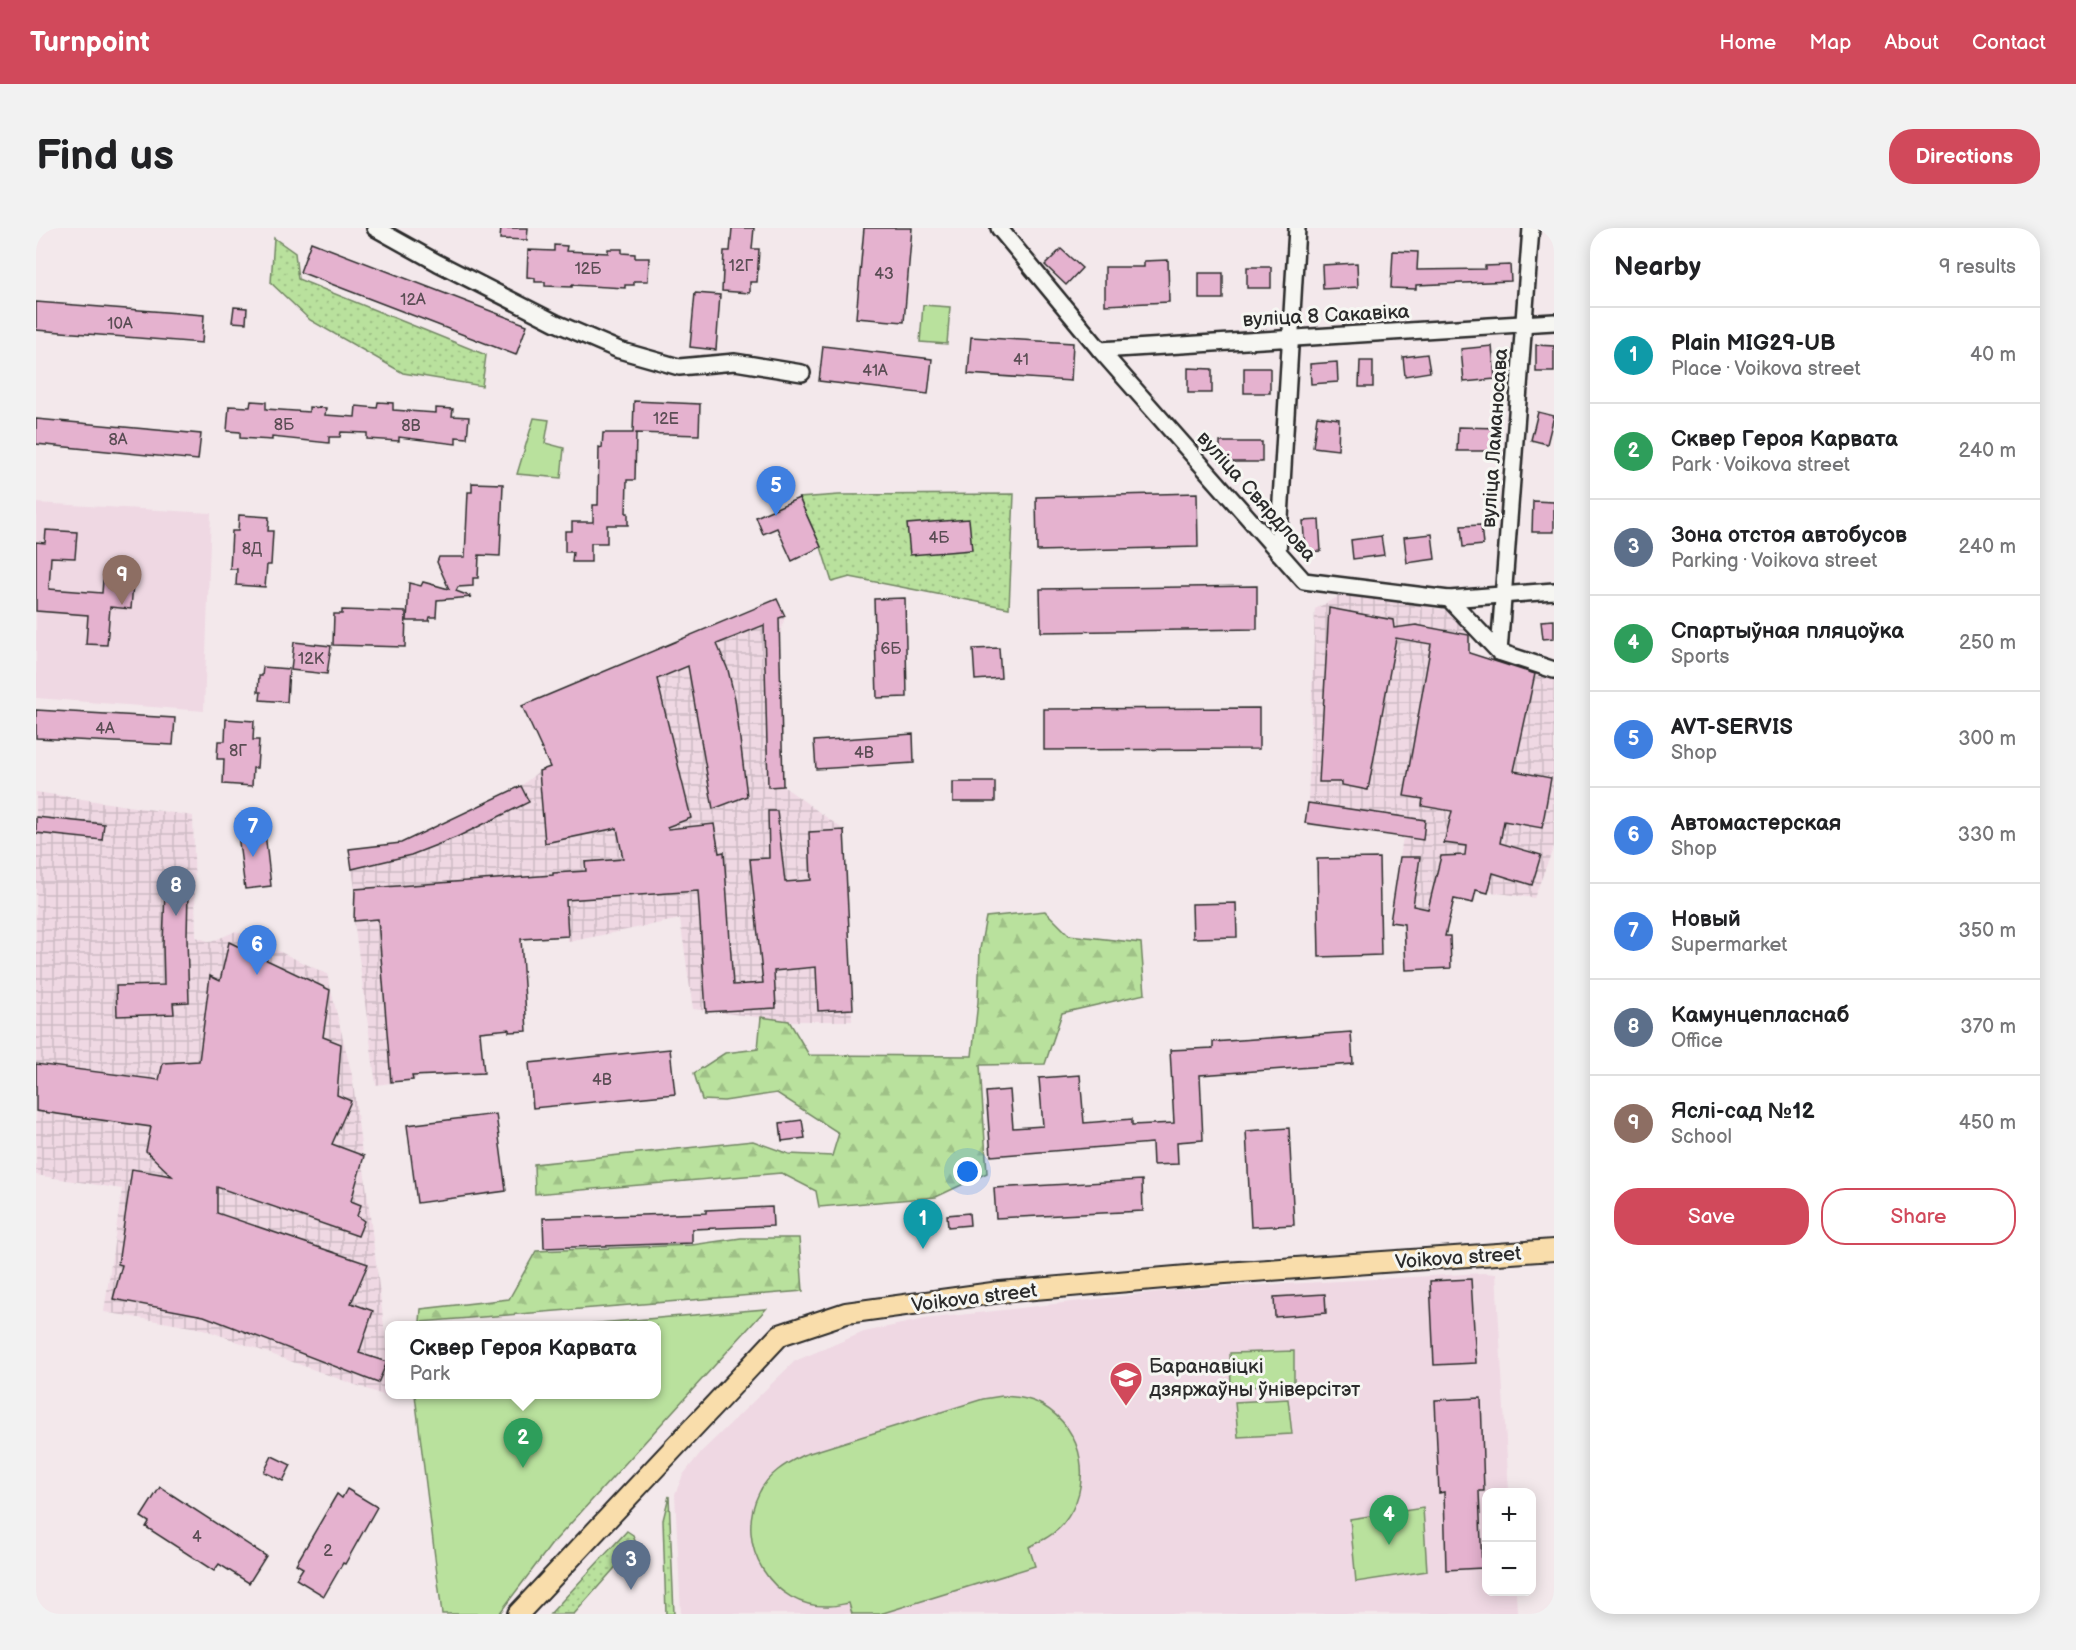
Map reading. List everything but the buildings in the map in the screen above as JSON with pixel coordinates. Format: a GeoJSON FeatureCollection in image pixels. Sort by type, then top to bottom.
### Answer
{"type":"FeatureCollection","features":[{"type":"Feature","properties":{"kind":"main road","name":"Voikova street"},"geometry":{"type":"LineString","coordinates":[[518,1614],[780,1335],[846,1313],[1000,1293],[1211,1274],[1554,1250]]}},
{"type":"Feature","properties":{"kind":"street"},"geometry":{"type":"LineString","coordinates":[[375,228],[447,268],[556,323],[619,350],[679,367],[735,362],[802,373]]}},
{"type":"Feature","properties":{"kind":"street","name":"вуліца Свярдлова"},"geometry":{"type":"LineString","coordinates":[[999,228],[1100,350],[1304,581],[1449,599],[1554,591]]}},
{"type":"Feature","properties":{"kind":"street"},"geometry":{"type":"LineString","coordinates":[[1278,552],[1297,228]]}},
{"type":"Feature","properties":{"kind":"street","name":"вуліца Ламаносава"},"geometry":{"type":"LineString","coordinates":[[1499,652],[1532,228]]}},
{"type":"Feature","properties":{"kind":"street","name":"вуліца 8 Сакавіка"},"geometry":{"type":"LineString","coordinates":[[1100,350],[1554,322]]}},
{"type":"Feature","properties":{"kind":"street"},"geometry":{"type":"LineString","coordinates":[[1449,599],[1499,652],[1554,670]]}},
{"type":"Feature","properties":{"kind":"shaded area"},"geometry":{"type":"Polygon","coordinates":[[[36,503],[211,513],[204,711],[36,698],[36,503]]]}},
{"type":"Feature","properties":{"kind":"shaded area"},"geometry":{"type":"Polygon","coordinates":[[[1347,592],[1451,611],[1470,635],[1469,653],[1535,670],[1554,680],[1554,846],[1534,898],[1477,890],[1473,903],[1454,899],[1410,925],[1390,922],[1403,837],[1305,823],[1308,803],[1315,609],[1347,592]]]}},
{"type":"Feature","properties":{"kind":"shaded area"},"geometry":{"type":"Polygon","coordinates":[[[777,599],[785,616],[780,636],[783,786],[844,830],[852,1021],[789,1021],[693,1009],[680,919],[568,942],[568,936],[521,939],[527,1031],[480,1032],[484,1073],[422,1076],[413,1080],[376,1085],[354,921],[355,889],[349,849],[401,843],[521,786],[539,771],[550,767],[522,706],[777,599]]]}},
{"type":"Feature","properties":{"kind":"shaded area"},"geometry":{"type":"Polygon","coordinates":[[[36,792],[193,816],[196,937],[211,942],[236,931],[327,974],[352,1075],[385,1334],[385,1396],[203,1329],[104,1312],[122,1189],[36,1175],[36,792]]]}},
{"type":"Feature","properties":{"kind":"shaded area","name":"Баранавіцкі дзяржаўны ўніверсітэт"},"geometry":{"type":"Polygon","coordinates":[[[1496,1274],[1509,1488],[1482,1488],[1482,1596],[1516,1596],[1517,1614],[681,1614],[675,1494],[683,1475],[701,1452],[795,1361],[864,1332],[925,1319],[1175,1290],[1496,1274]]]}},
{"type":"Feature","properties":{"kind":"green space"},"geometry":{"type":"Polygon","coordinates":[[[274,238],[295,253],[298,279],[486,355],[482,386],[403,373],[310,320],[271,283],[274,238]]]}},
{"type":"Feature","properties":{"kind":"green space"},"geometry":{"type":"Polygon","coordinates":[[[923,305],[950,307],[947,344],[920,342],[923,305]]]}},
{"type":"Feature","properties":{"kind":"green space"},"geometry":{"type":"Polygon","coordinates":[[[534,418],[549,420],[545,443],[564,448],[561,478],[517,474],[534,418]]]}},
{"type":"Feature","properties":{"kind":"green space"},"geometry":{"type":"Polygon","coordinates":[[[1014,494],[1009,608],[850,577],[832,582],[821,547],[799,498],[839,495],[1014,494]]]}},
{"type":"Feature","properties":{"kind":"green space"},"geometry":{"type":"Polygon","coordinates":[[[1045,911],[1069,935],[1141,943],[1145,994],[1062,1013],[1045,1064],[980,1065],[987,1173],[936,1197],[819,1207],[816,1191],[781,1173],[535,1194],[534,1164],[753,1141],[789,1154],[832,1156],[839,1133],[777,1093],[724,1101],[702,1100],[694,1073],[725,1053],[758,1049],[761,1017],[789,1021],[809,1055],[972,1056],[978,1002],[980,949],[986,917],[1045,911]]]}},
{"type":"Feature","properties":{"kind":"green space"},"geometry":{"type":"Polygon","coordinates":[[[741,1238],[799,1238],[803,1291],[420,1321],[421,1309],[509,1299],[536,1251],[692,1245],[741,1238]]]}},
{"type":"Feature","properties":{"kind":"green space"},"geometry":{"type":"Polygon","coordinates":[[[766,1309],[551,1545],[499,1614],[442,1614],[415,1399],[661,1399],[661,1321],[623,1321],[766,1309]]]}},
{"type":"Feature","properties":{"kind":"green space"},"geometry":{"type":"Polygon","coordinates":[[[1294,1351],[1294,1386],[1231,1387],[1230,1353],[1294,1351]]]}},
{"type":"Feature","properties":{"kind":"green space"},"geometry":{"type":"Polygon","coordinates":[[[1002,1396],[1033,1401],[1057,1416],[1068,1429],[1076,1444],[1080,1460],[1079,1493],[1073,1509],[1056,1531],[1029,1547],[1035,1566],[880,1614],[852,1614],[849,1603],[830,1606],[809,1604],[791,1597],[775,1585],[763,1570],[755,1552],[751,1533],[752,1513],[763,1486],[778,1470],[803,1455],[983,1399],[1002,1396]]]}},
{"type":"Feature","properties":{"kind":"green space"},"geometry":{"type":"Polygon","coordinates":[[[1288,1399],[1292,1434],[1238,1437],[1235,1402],[1288,1399]]]}},
{"type":"Feature","properties":{"kind":"green space"},"geometry":{"type":"Polygon","coordinates":[[[669,1496],[674,1614],[666,1614],[663,1520],[669,1496]]]}},
{"type":"Feature","properties":{"kind":"green space"},"geometry":{"type":"Polygon","coordinates":[[[1423,1508],[1427,1571],[1356,1582],[1350,1519],[1423,1508]]]}},
{"type":"Feature","properties":{"kind":"green space"},"geometry":{"type":"Polygon","coordinates":[[[627,1531],[633,1535],[636,1544],[574,1614],[550,1614],[627,1531]]]}},
{"type":"Feature","properties":{"kind":"place","name":"AVT-SERVIS"},"geometry":{"type":"Point","coordinates":[776,516]}},
{"type":"Feature","properties":{"kind":"place","name":"Яслі-сад №12"},"geometry":{"type":"Point","coordinates":[122,605]}},
{"type":"Feature","properties":{"kind":"place","name":"Новый"},"geometry":{"type":"Point","coordinates":[253,857]}},
{"type":"Feature","properties":{"kind":"place","name":"Камунцепласнаб"},"geometry":{"type":"Point","coordinates":[176,916]}},
{"type":"Feature","properties":{"kind":"place","name":"Автомастерская"},"geometry":{"type":"Point","coordinates":[257,975]}},
{"type":"Feature","properties":{"kind":"place","name":"Plain MIG29-UB"},"geometry":{"type":"Point","coordinates":[923,1249]}},
{"type":"Feature","properties":{"kind":"place","name":"Баранавіцкі дзяржаўны ўніверсітэт"},"geometry":{"type":"Point","coordinates":[1126,1407]}},
{"type":"Feature","properties":{"kind":"place","name":"Сквер Героя Карвата"},"geometry":{"type":"Point","coordinates":[523,1468]}},
{"type":"Feature","properties":{"kind":"place","name":"Спартыўная пляцоўка"},"geometry":{"type":"Point","coordinates":[1389,1545]}},
{"type":"Feature","properties":{"kind":"place","name":"Зона отстоя автобусов"},"geometry":{"type":"Point","coordinates":[631,1590]}}]}
